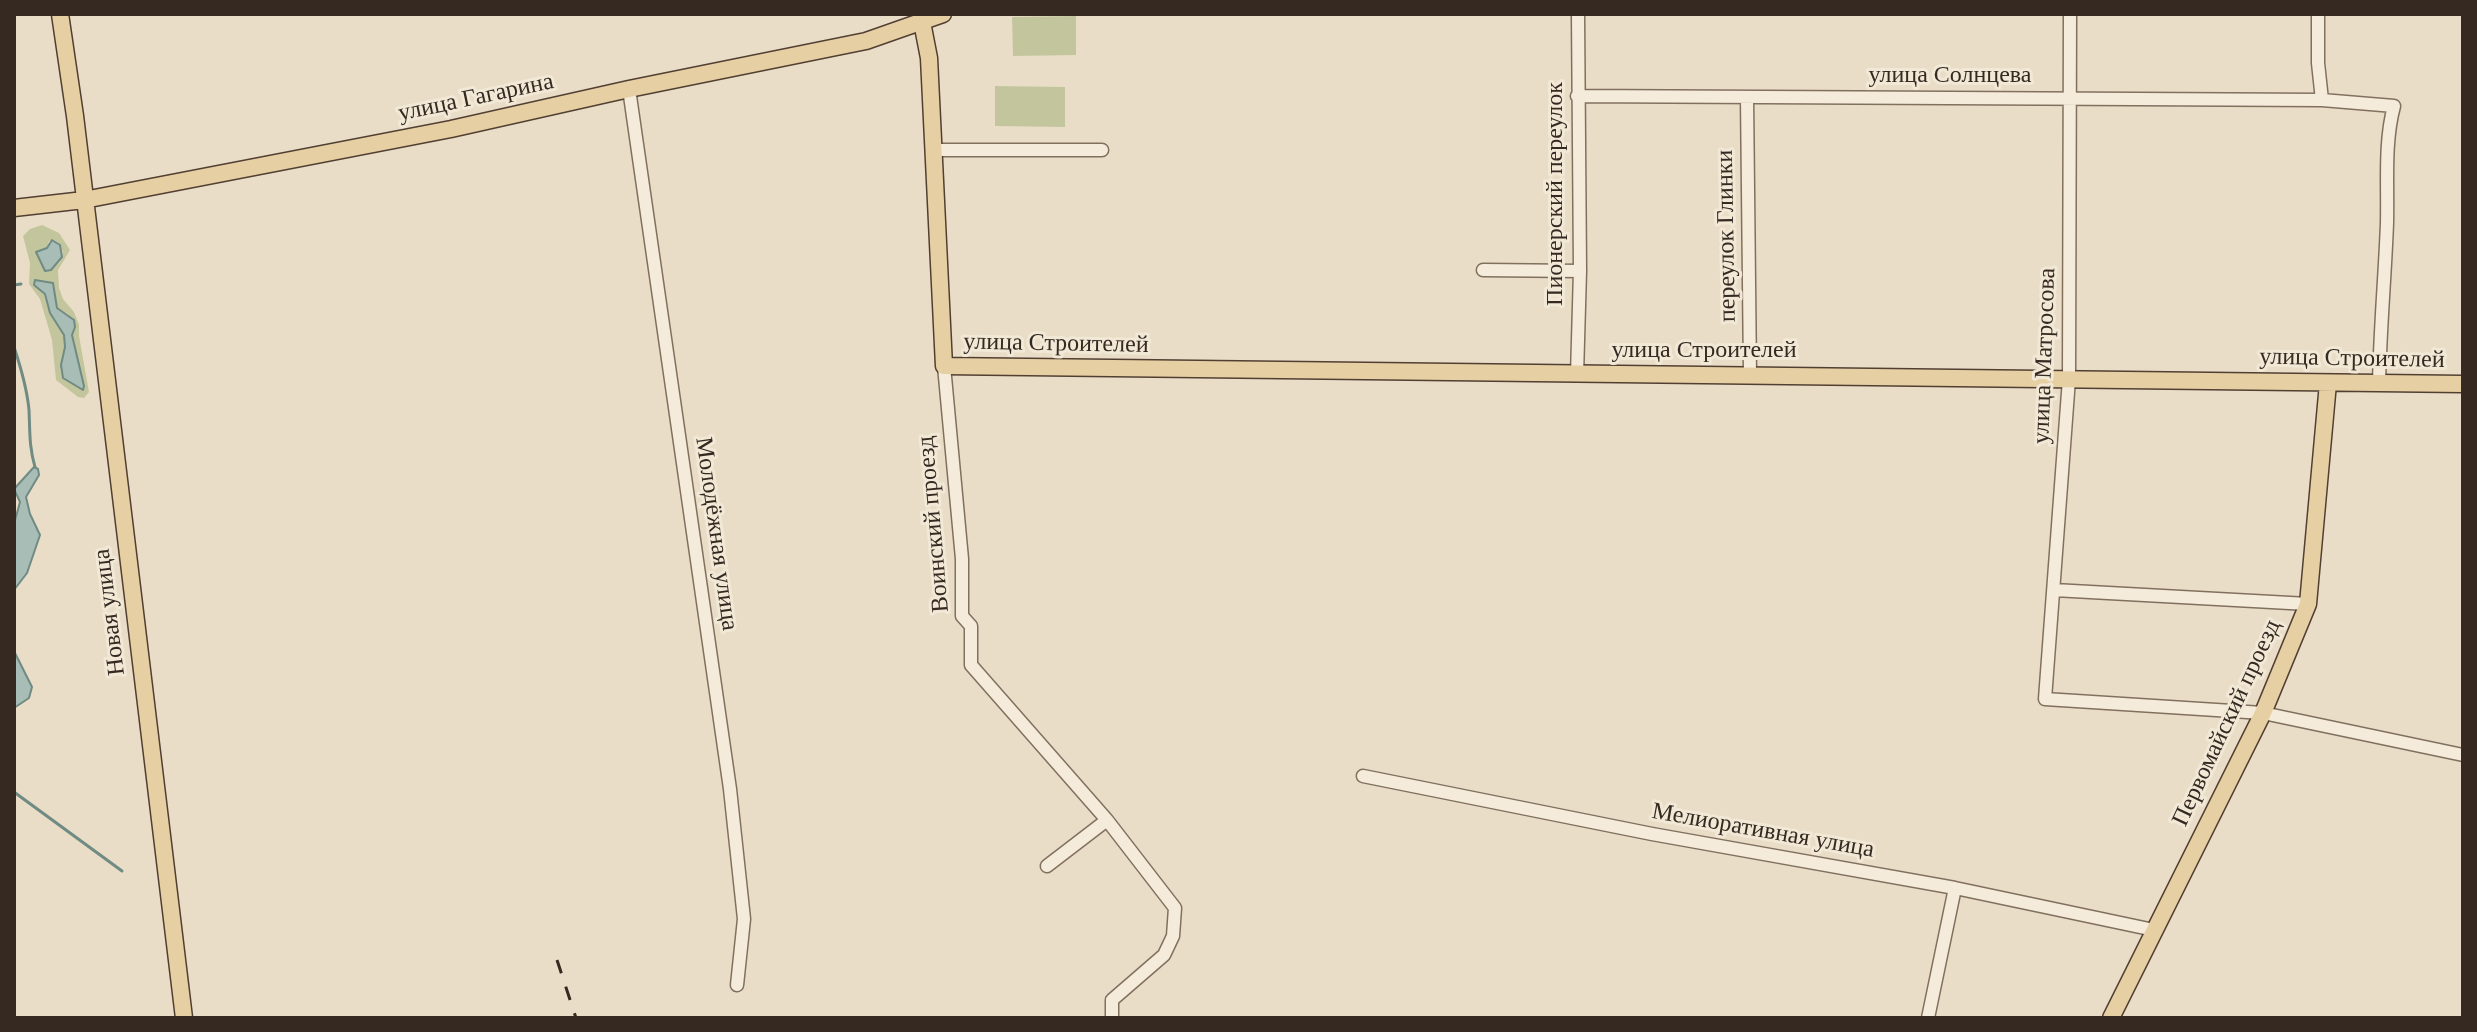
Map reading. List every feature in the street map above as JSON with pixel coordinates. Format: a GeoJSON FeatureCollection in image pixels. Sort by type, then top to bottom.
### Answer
{"type":"FeatureCollection","features":[{"type":"Feature","properties":{"kind":"main road","name":"улица Гагарина"},"geometry":{"type":"LineString","coordinates":[[14,208],[84,200],[451,129],[866,41],[943,14]]}},
{"type":"Feature","properties":{"kind":"main road","name":"Новая улица"},"geometry":{"type":"LineString","coordinates":[[61,20],[184,1018]]}},
{"type":"Feature","properties":{"kind":"main road","name":"Воинский проезд"},"geometry":{"type":"LineString","coordinates":[[922,22],[929,58],[944,366]]}},
{"type":"Feature","properties":{"kind":"main road","name":"улица Строителей"},"geometry":{"type":"LineString","coordinates":[[944,366],[2463,384]]}},
{"type":"Feature","properties":{"kind":"main road","name":"Первомайский проезд"},"geometry":{"type":"LineString","coordinates":[[2111,1018],[2263,713],[2308,604],[2328,383]]}},
{"type":"Feature","properties":{"kind":"street","name":"Пионерский переулок"},"geometry":{"type":"LineString","coordinates":[[1577,375],[1580,271],[1578,14]]}},
{"type":"Feature","properties":{"kind":"street","name":"улица Матросова"},"geometry":{"type":"LineString","coordinates":[[2070,14],[2069,379],[2045,699],[2263,713]]}},
{"type":"Feature","properties":{"kind":"street"},"geometry":{"type":"LineString","coordinates":[[2318,14],[2322,100]]}},
{"type":"Feature","properties":{"kind":"street","name":"Молодёжная улица"},"geometry":{"type":"LineString","coordinates":[[629,89],[730,789],[744,919],[737,985]]}},
{"type":"Feature","properties":{"kind":"street","name":"улица Солнцева"},"geometry":{"type":"LineString","coordinates":[[1577,96],[2322,100],[2394,106],[2388,133],[2379,384]]}},
{"type":"Feature","properties":{"kind":"street","name":"переулок Глинки"},"geometry":{"type":"LineString","coordinates":[[1747,97],[1750,375]]}},
{"type":"Feature","properties":{"kind":"street"},"geometry":{"type":"LineString","coordinates":[[932,150],[1102,150]]}},
{"type":"Feature","properties":{"kind":"street"},"geometry":{"type":"LineString","coordinates":[[1483,270],[1580,271]]}},
{"type":"Feature","properties":{"kind":"street","name":"Воинский проезд"},"geometry":{"type":"LineString","coordinates":[[944,366],[962,559],[962,616],[971,626],[971,665],[1107,820],[1175,908],[1173,936],[1164,955],[1112,1000],[1112,1018]]}},
{"type":"Feature","properties":{"kind":"street"},"geometry":{"type":"LineString","coordinates":[[2054,590],[2308,604]]}},
{"type":"Feature","properties":{"kind":"street"},"geometry":{"type":"LineString","coordinates":[[2263,713],[2463,755]]}},
{"type":"Feature","properties":{"kind":"street","name":"Мелиоративная улица"},"geometry":{"type":"LineString","coordinates":[[1363,776],[1652,834],[1955,888],[2154,930]]}},
{"type":"Feature","properties":{"kind":"street"},"geometry":{"type":"LineString","coordinates":[[1047,866],[1107,820]]}},
{"type":"Feature","properties":{"kind":"street"},"geometry":{"type":"LineString","coordinates":[[1928,1018],[1955,888]]}},
{"type":"Feature","properties":{"kind":"green space"},"geometry":{"type":"Polygon","coordinates":[[[1076,16],[1076,55],[1013,56],[1012,17],[1076,16]]]}},
{"type":"Feature","properties":{"kind":"green space"},"geometry":{"type":"Polygon","coordinates":[[[995,86],[1065,87],[1065,127],[995,126],[995,86]]]}},
{"type":"Feature","properties":{"kind":"green space"},"geometry":{"type":"Polygon","coordinates":[[[42,225],[59,233],[70,250],[58,270],[59,288],[79,325],[89,392],[84,398],[78,397],[56,380],[52,340],[40,299],[29,284],[30,263],[23,236],[30,229],[42,225]],[[54,240],[49,241],[47,248],[41,249],[40,259],[51,270],[60,262],[63,252],[54,240]],[[39,280],[34,285],[46,295],[52,317],[64,335],[61,374],[84,386],[72,335],[75,327],[68,314],[57,308],[53,283],[39,280]]]}},
{"type":"Feature","properties":{"kind":"water"},"geometry":{"type":"Polygon","coordinates":[[[52,240],[60,245],[62,257],[51,270],[45,271],[36,252],[47,248],[52,240]]]}},
{"type":"Feature","properties":{"kind":"water"},"geometry":{"type":"Polygon","coordinates":[[[35,280],[53,283],[57,308],[74,320],[72,335],[83,390],[63,378],[64,335],[50,313],[45,294],[34,285],[35,280]]]}},
{"type":"Feature","properties":{"kind":"water"},"geometry":{"type":"Polygon","coordinates":[[[34,467],[39,475],[26,497],[40,535],[27,573],[14,590],[14,524],[20,502],[14,489],[34,467]]]}},
{"type":"Feature","properties":{"kind":"water"},"geometry":{"type":"Polygon","coordinates":[[[14,651],[32,687],[29,698],[14,708],[14,651]]]}},
{"type":"Feature","properties":{"kind":"waterway"},"geometry":{"type":"LineString","coordinates":[[14,285],[21,284]]}},
{"type":"Feature","properties":{"kind":"waterway"},"geometry":{"type":"LineString","coordinates":[[14,347],[27,394],[35,467]]}},
{"type":"Feature","properties":{"kind":"waterway"},"geometry":{"type":"LineString","coordinates":[[14,792],[122,871]]}},
{"type":"Feature","properties":{"kind":"railway"},"geometry":{"type":"LineString","coordinates":[[557,960],[576,1018]]}}]}
